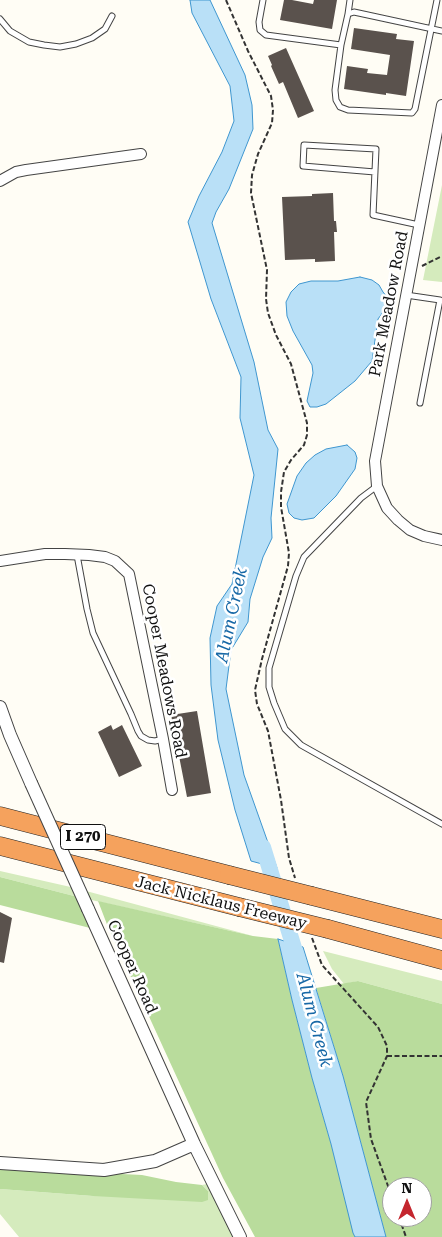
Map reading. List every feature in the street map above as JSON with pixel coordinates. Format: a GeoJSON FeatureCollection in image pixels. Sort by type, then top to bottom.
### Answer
{"type":"FeatureCollection","features":[{"type":"Feature","properties":{"kind":"highway","name":"Jack Nicklaus Freeway"},"geometry":{"type":"LineString","coordinates":[[2,816],[229,876],[442,929]]}},
{"type":"Feature","properties":{"kind":"highway","name":"Jack Nicklaus Freeway"},"geometry":{"type":"LineString","coordinates":[[0,846],[442,960]]}},
{"type":"Feature","properties":{"kind":"street","name":"Park Meadow Road"},"geometry":{"type":"LineString","coordinates":[[442,105],[375,461],[377,486],[387,508],[410,530],[424,536],[442,540]]}},
{"type":"Feature","properties":{"kind":"street"},"geometry":{"type":"LineString","coordinates":[[0,181],[16,172],[26,170],[141,154]]}},
{"type":"Feature","properties":{"kind":"street","name":"Cooper Meadows Road"},"geometry":{"type":"LineString","coordinates":[[0,561],[45,554],[89,555],[115,561],[130,574],[172,790]]}},
{"type":"Feature","properties":{"kind":"street","name":"Cooper Road"},"geometry":{"type":"LineString","coordinates":[[0,707],[31,783],[194,1144],[240,1237]]}},
{"type":"Feature","properties":{"kind":"street"},"geometry":{"type":"LineString","coordinates":[[0,1163],[104,1170],[155,1161],[194,1144]]}},
{"type":"Feature","properties":{"kind":"lane"},"geometry":{"type":"LineString","coordinates":[[263,0],[259,22],[260,30],[266,35],[341,45]]}},
{"type":"Feature","properties":{"kind":"lane"},"geometry":{"type":"LineString","coordinates":[[350,0],[341,45],[335,90],[336,100],[340,107],[348,110],[412,113],[415,109],[437,0]]}},
{"type":"Feature","properties":{"kind":"lane"},"geometry":{"type":"LineString","coordinates":[[348,14],[354,12],[442,31]]}},
{"type":"Feature","properties":{"kind":"lane"},"geometry":{"type":"LineString","coordinates":[[0,19],[10,31],[29,42],[60,47],[92,38],[105,30],[112,16]]}},
{"type":"Feature","properties":{"kind":"lane"},"geometry":{"type":"LineString","coordinates":[[375,172],[302,166],[304,144],[376,149],[375,172],[373,215],[419,225]]}},
{"type":"Feature","properties":{"kind":"lane"},"geometry":{"type":"LineString","coordinates":[[406,295],[440,300],[420,404]]}},
{"type":"Feature","properties":{"kind":"lane"},"geometry":{"type":"LineString","coordinates":[[377,486],[361,498],[304,557],[296,576],[270,668],[270,687],[274,702],[286,729],[301,745],[442,824]]}},
{"type":"Feature","properties":{"kind":"lane"},"geometry":{"type":"LineString","coordinates":[[77,555],[93,632],[138,731],[141,736],[148,740],[155,741],[163,738]]}},
{"type":"Feature","properties":{"kind":"path"},"geometry":{"type":"LineString","coordinates":[[420,268],[442,256]]}},
{"type":"Feature","properties":{"kind":"path"},"geometry":{"type":"LineString","coordinates":[[387,1056],[442,1056]]}},
{"type":"Feature","properties":{"kind":"green space"},"geometry":{"type":"Polygon","coordinates":[[[442,185],[442,282],[423,280],[442,185]]]}},
{"type":"Feature","properties":{"kind":"green space"},"geometry":{"type":"Polygon","coordinates":[[[0,871],[75,888],[253,936],[78,897],[0,877],[0,871]]]}},
{"type":"Feature","properties":{"kind":"green space"},"geometry":{"type":"Polygon","coordinates":[[[0,877],[78,897],[90,928],[0,905],[0,877]]]}},
{"type":"Feature","properties":{"kind":"green space"},"geometry":{"type":"Polygon","coordinates":[[[98,901],[253,936],[278,939],[312,1078],[355,1237],[255,1237],[223,1178],[108,927],[98,901]]]}},
{"type":"Feature","properties":{"kind":"green space"},"geometry":{"type":"Polygon","coordinates":[[[323,951],[442,981],[442,1004],[358,981],[344,984],[332,969],[323,951]]]}},
{"type":"Feature","properties":{"kind":"green space"},"geometry":{"type":"Polygon","coordinates":[[[358,981],[442,1004],[442,1237],[386,1237],[383,1227],[432,1227],[432,1177],[382,1177],[382,1222],[343,1076],[316,988],[358,981]]]}},
{"type":"Feature","properties":{"kind":"green space"},"geometry":{"type":"Polygon","coordinates":[[[0,1168],[142,1175],[202,1185],[208,1191],[208,1200],[202,1202],[0,1189],[0,1168]]]}},
{"type":"Feature","properties":{"kind":"green space"},"geometry":{"type":"Polygon","coordinates":[[[207,1184],[234,1237],[19,1237],[0,1214],[0,1189],[93,1196],[208,1191],[202,1185],[207,1184]]]}},
{"type":"Feature","properties":{"kind":"water"},"geometry":{"type":"Polygon","coordinates":[[[190,0],[210,0],[245,75],[252,105],[253,129],[229,189],[212,223],[254,362],[268,430],[278,449],[271,518],[272,538],[263,557],[250,599],[248,622],[231,650],[226,689],[244,775],[277,868],[251,861],[235,810],[218,740],[211,685],[210,638],[217,606],[232,584],[254,475],[240,418],[241,377],[211,299],[188,222],[222,152],[234,121],[230,86],[192,13],[190,0]]]}},
{"type":"Feature","properties":{"kind":"water"},"geometry":{"type":"Polygon","coordinates":[[[360,277],[372,280],[379,285],[392,303],[378,319],[372,361],[355,381],[326,404],[310,407],[307,401],[313,373],[312,365],[293,331],[287,316],[286,302],[291,292],[299,284],[311,281],[338,281],[360,277]]]}},
{"type":"Feature","properties":{"kind":"water"},"geometry":{"type":"Polygon","coordinates":[[[347,445],[355,452],[357,458],[355,469],[336,496],[314,518],[302,520],[294,518],[289,513],[287,504],[297,476],[306,463],[326,449],[347,445]]]}},
{"type":"Feature","properties":{"kind":"water"},"geometry":{"type":"Polygon","coordinates":[[[278,939],[303,947],[343,1076],[386,1237],[355,1237],[353,1233],[292,1000],[278,939]]]}},
{"type":"Feature","properties":{"kind":"building"},"geometry":{"type":"Polygon","coordinates":[[[284,0],[313,4],[314,0],[337,0],[332,29],[280,20],[284,0]]]}},
{"type":"Feature","properties":{"kind":"building"},"geometry":{"type":"Polygon","coordinates":[[[354,28],[397,34],[396,39],[414,41],[406,96],[344,89],[347,66],[368,69],[367,73],[387,75],[390,55],[351,49],[354,28]]]}},
{"type":"Feature","properties":{"kind":"building"},"geometry":{"type":"Polygon","coordinates":[[[286,48],[314,111],[298,118],[283,82],[279,84],[268,56],[286,48]]]}},
{"type":"Feature","properties":{"kind":"building"},"geometry":{"type":"Polygon","coordinates":[[[333,193],[334,221],[336,221],[337,232],[334,232],[335,261],[315,262],[315,259],[285,260],[282,197],[333,193]]]}},
{"type":"Feature","properties":{"kind":"building"},"geometry":{"type":"Polygon","coordinates":[[[197,711],[211,793],[187,797],[171,715],[197,711]]]}},
{"type":"Feature","properties":{"kind":"building"},"geometry":{"type":"Polygon","coordinates":[[[111,725],[113,730],[122,725],[142,766],[119,777],[98,732],[111,725]]]}},
{"type":"Feature","properties":{"kind":"building"},"geometry":{"type":"Polygon","coordinates":[[[0,912],[12,918],[4,963],[0,962],[0,912]]]}},
{"type":"Feature","properties":{"kind":"waterway","name":"Alum Creek"},"geometry":{"type":"LineString","coordinates":[[263,847],[299,964]]}}]}
